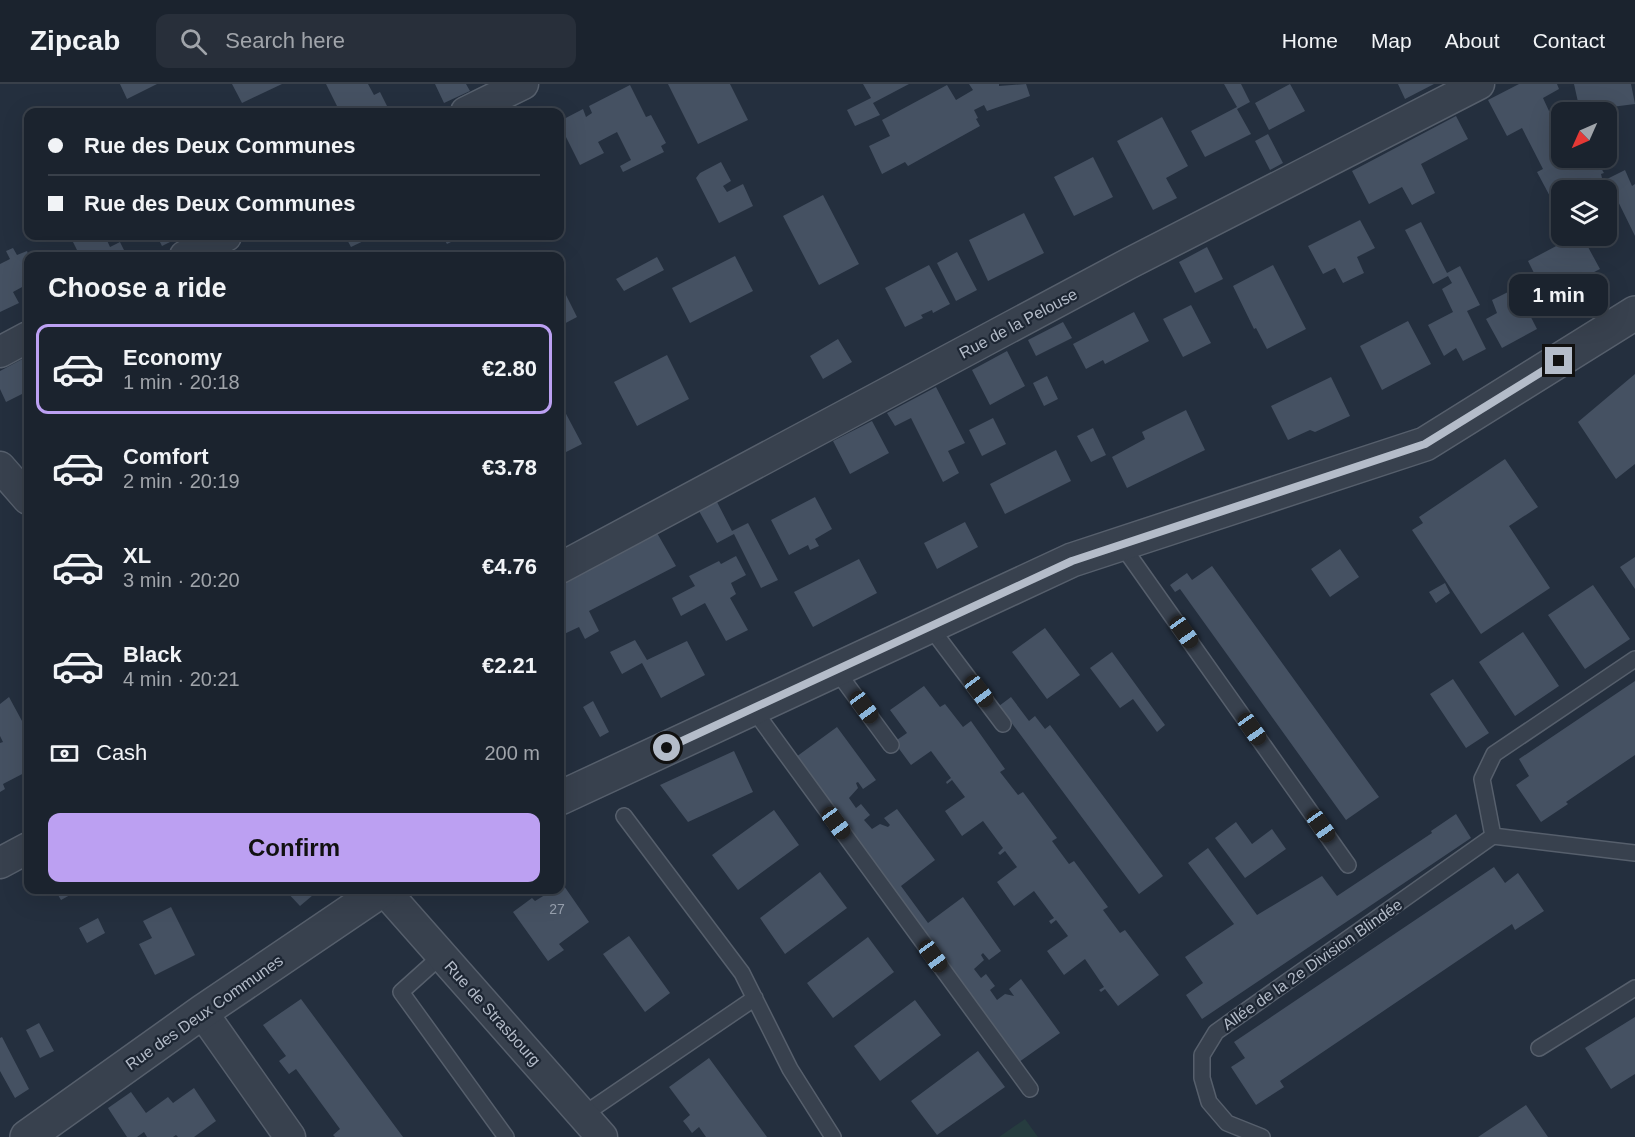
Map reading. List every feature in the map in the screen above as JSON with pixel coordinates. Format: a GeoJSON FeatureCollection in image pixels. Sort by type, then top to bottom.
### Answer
{"type":"FeatureCollection","features":[{"type":"Feature","properties":{"kind":"street"},"geometry":{"type":"LineString","coordinates":[[474,108],[522,84]]}},
{"type":"Feature","properties":{"kind":"street","name":"Rue de la Pelouse"},"geometry":{"type":"LineString","coordinates":[[564,566],[1128,264],[1479,84]]}},
{"type":"Feature","properties":{"kind":"street"},"geometry":{"type":"LineString","coordinates":[[193,252],[218,240]]}},
{"type":"Feature","properties":{"kind":"street"},"geometry":{"type":"LineString","coordinates":[[564,796],[1072,561],[1425,444],[1635,313]]}},
{"type":"Feature","properties":{"kind":"street"},"geometry":{"type":"LineString","coordinates":[[0,352],[24,339]]}},
{"type":"Feature","properties":{"kind":"street"},"geometry":{"type":"LineString","coordinates":[[0,467],[24,494]]}},
{"type":"Feature","properties":{"kind":"street"},"geometry":{"type":"LineString","coordinates":[[0,863],[24,850]]}},
{"type":"Feature","properties":{"kind":"street","name":"Rue des Deux Communes"},"geometry":{"type":"LineString","coordinates":[[27,1137],[202,1012],[377,894]]}},
{"type":"Feature","properties":{"kind":"street","name":"Rue de Strasbourg"},"geometry":{"type":"LineString","coordinates":[[387,894],[592,1126]]}},
{"type":"Feature","properties":{"kind":"street"},"geometry":{"type":"LineString","coordinates":[[202,1012],[290,1137]]}},
{"type":"Feature","properties":{"kind":"lane"},"geometry":{"type":"LineString","coordinates":[[1121,544],[1348,865]]}},
{"type":"Feature","properties":{"kind":"lane"},"geometry":{"type":"LineString","coordinates":[[930,627],[1003,724]]}},
{"type":"Feature","properties":{"kind":"lane"},"geometry":{"type":"LineString","coordinates":[[1635,659],[1494,754],[1482,779],[1493,836],[1635,853]]}},
{"type":"Feature","properties":{"kind":"lane"},"geometry":{"type":"LineString","coordinates":[[837,670],[891,745]]}},
{"type":"Feature","properties":{"kind":"lane"},"geometry":{"type":"LineString","coordinates":[[753,709],[1030,1089]]}},
{"type":"Feature","properties":{"kind":"lane"},"geometry":{"type":"LineString","coordinates":[[624,816],[742,974],[790,1069],[833,1137]]}},
{"type":"Feature","properties":{"kind":"lane","name":"Allée de la 2e Division Blindée"},"geometry":{"type":"LineString","coordinates":[[1262,1137],[1227,1123],[1209,1102],[1202,1078],[1202,1055],[1216,1032],[1493,836]]}},
{"type":"Feature","properties":{"kind":"lane"},"geometry":{"type":"LineString","coordinates":[[441,956],[401,992],[506,1137]]}},
{"type":"Feature","properties":{"kind":"lane"},"geometry":{"type":"LineString","coordinates":[[1539,1048],[1635,988]]}},
{"type":"Feature","properties":{"kind":"lane"},"geometry":{"type":"LineString","coordinates":[[592,1126],[755,998]]}},
{"type":"Feature","properties":{"kind":"green space"},"geometry":{"type":"Polygon","coordinates":[[[1025,1119],[1038,1137],[999,1137],[1025,1119]]]}},
{"type":"Feature","properties":{"kind":"building"},"geometry":{"type":"Polygon","coordinates":[[[120,84],[157,84],[127,99],[120,84]]]}},
{"type":"Feature","properties":{"kind":"building"},"geometry":{"type":"Polygon","coordinates":[[[232,84],[282,84],[242,103],[232,84]]]}},
{"type":"Feature","properties":{"kind":"building"},"geometry":{"type":"Polygon","coordinates":[[[326,84],[368,84],[374,95],[380,92],[388,108],[338,108],[326,84]]]}},
{"type":"Feature","properties":{"kind":"building"},"geometry":{"type":"Polygon","coordinates":[[[435,84],[466,84],[470,91],[444,103],[435,84]]]}},
{"type":"Feature","properties":{"kind":"building"},"geometry":{"type":"Polygon","coordinates":[[[668,84],[730,84],[748,120],[698,144],[668,84]]]}},
{"type":"Feature","properties":{"kind":"building"},"geometry":{"type":"Polygon","coordinates":[[[863,84],[909,84],[873,103],[880,115],[855,126],[847,110],[871,98],[863,84]]]}},
{"type":"Feature","properties":{"kind":"building"},"geometry":{"type":"Polygon","coordinates":[[[969,84],[999,84],[999,86],[1026,84],[1030,96],[987,111],[984,105],[974,110],[980,126],[908,166],[905,162],[882,174],[869,146],[890,136],[882,120],[947,85],[956,100],[973,90],[969,84]]]}},
{"type":"Feature","properties":{"kind":"building"},"geometry":{"type":"Polygon","coordinates":[[[1224,84],[1241,84],[1250,102],[1237,109],[1251,134],[1205,157],[1191,131],[1237,107],[1224,84]]]}},
{"type":"Feature","properties":{"kind":"building"},"geometry":{"type":"Polygon","coordinates":[[[1290,84],[1305,111],[1269,130],[1255,103],[1290,84]]]}},
{"type":"Feature","properties":{"kind":"building"},"geometry":{"type":"Polygon","coordinates":[[[1398,84],[1434,84],[1405,99],[1398,84]]]}},
{"type":"Feature","properties":{"kind":"building"},"geometry":{"type":"Polygon","coordinates":[[[1519,84],[1557,84],[1559,89],[1543,98],[1549,111],[1551,110],[1551,168],[1601,168],[1604,173],[1601,174],[1602,178],[1598,180],[1551,180],[1551,198],[1537,172],[1543,169],[1522,128],[1507,136],[1488,100],[1519,84]]]}},
{"type":"Feature","properties":{"kind":"building"},"geometry":{"type":"Polygon","coordinates":[[[1574,84],[1631,84],[1635,104],[1617,106],[1617,102],[1578,102],[1574,84]]]}},
{"type":"Feature","properties":{"kind":"building"},"geometry":{"type":"Polygon","coordinates":[[[630,85],[646,117],[651,115],[666,143],[661,146],[664,152],[623,172],[620,166],[631,160],[617,132],[598,142],[604,153],[580,165],[564,133],[564,119],[583,109],[586,117],[592,113],[589,106],[630,85]]]}},
{"type":"Feature","properties":{"kind":"building"},"geometry":{"type":"Polygon","coordinates":[[[1456,116],[1468,139],[1421,164],[1435,193],[1412,205],[1402,187],[1369,204],[1352,171],[1456,116]]]}},
{"type":"Feature","properties":{"kind":"building"},"geometry":{"type":"Polygon","coordinates":[[[1162,117],[1188,166],[1166,178],[1177,198],[1153,210],[1117,141],[1162,117]]]}},
{"type":"Feature","properties":{"kind":"building"},"geometry":{"type":"Polygon","coordinates":[[[1268,134],[1283,163],[1270,170],[1255,141],[1268,134]]]}},
{"type":"Feature","properties":{"kind":"building"},"geometry":{"type":"Polygon","coordinates":[[[1093,157],[1113,197],[1074,216],[1054,177],[1093,157]]]}},
{"type":"Feature","properties":{"kind":"building"},"geometry":{"type":"Polygon","coordinates":[[[721,162],[731,181],[723,186],[727,192],[743,184],[753,206],[719,223],[696,178],[700,173],[721,162]]]}},
{"type":"Feature","properties":{"kind":"building"},"geometry":{"type":"Polygon","coordinates":[[[1625,170],[1632,186],[1635,184],[1635,236],[1617,199],[1617,180],[1607,179],[1625,170]]]}},
{"type":"Feature","properties":{"kind":"building"},"geometry":{"type":"Polygon","coordinates":[[[823,195],[859,264],[819,285],[783,216],[823,195]]]}},
{"type":"Feature","properties":{"kind":"building"},"geometry":{"type":"Polygon","coordinates":[[[1024,213],[1044,253],[988,281],[969,240],[1024,213]]]}},
{"type":"Feature","properties":{"kind":"building"},"geometry":{"type":"Polygon","coordinates":[[[1360,220],[1375,248],[1357,257],[1364,273],[1343,283],[1335,268],[1323,274],[1308,246],[1360,220]]]}},
{"type":"Feature","properties":{"kind":"building"},"geometry":{"type":"Polygon","coordinates":[[[1421,222],[1447,273],[1460,266],[1480,305],[1467,311],[1486,349],[1463,361],[1456,348],[1444,356],[1428,325],[1453,312],[1442,289],[1452,283],[1448,276],[1433,284],[1405,230],[1421,222]]]}},
{"type":"Feature","properties":{"kind":"building"},"geometry":{"type":"Polygon","coordinates":[[[72,240],[107,240],[110,247],[120,242],[125,252],[78,252],[72,240]]]}},
{"type":"Feature","properties":{"kind":"building"},"geometry":{"type":"Polygon","coordinates":[[[159,240],[174,240],[162,246],[159,240]]]}},
{"type":"Feature","properties":{"kind":"building"},"geometry":{"type":"Polygon","coordinates":[[[347,240],[366,240],[351,247],[347,240]]]}},
{"type":"Feature","properties":{"kind":"building"},"geometry":{"type":"Polygon","coordinates":[[[1556,246],[1587,246],[1600,269],[1546,297],[1528,261],[1556,246]]]}},
{"type":"Feature","properties":{"kind":"building"},"geometry":{"type":"Polygon","coordinates":[[[1207,247],[1223,279],[1195,293],[1179,262],[1207,247]]]}},
{"type":"Feature","properties":{"kind":"building"},"geometry":{"type":"Polygon","coordinates":[[[13,248],[17,255],[24,252],[24,286],[13,292],[19,303],[0,312],[0,264],[10,259],[6,251],[13,248]]]}},
{"type":"Feature","properties":{"kind":"building"},"geometry":{"type":"Polygon","coordinates":[[[957,252],[977,290],[956,301],[937,263],[957,252]]]}},
{"type":"Feature","properties":{"kind":"building"},"geometry":{"type":"Polygon","coordinates":[[[735,256],[753,291],[690,323],[672,288],[735,256]]]}},
{"type":"Feature","properties":{"kind":"building"},"geometry":{"type":"Polygon","coordinates":[[[657,257],[664,270],[624,291],[616,279],[657,257]]]}},
{"type":"Feature","properties":{"kind":"building"},"geometry":{"type":"Polygon","coordinates":[[[929,265],[950,304],[933,313],[932,310],[921,315],[923,318],[905,327],[885,288],[929,265]]]}},
{"type":"Feature","properties":{"kind":"building"},"geometry":{"type":"Polygon","coordinates":[[[1273,265],[1306,329],[1267,349],[1256,328],[1254,329],[1233,286],[1273,265]]]}},
{"type":"Feature","properties":{"kind":"building"},"geometry":{"type":"Polygon","coordinates":[[[1516,288],[1537,329],[1502,348],[1486,319],[1497,313],[1492,300],[1516,288]]]}},
{"type":"Feature","properties":{"kind":"building"},"geometry":{"type":"Polygon","coordinates":[[[564,291],[577,317],[564,324],[564,291]]]}},
{"type":"Feature","properties":{"kind":"building"},"geometry":{"type":"Polygon","coordinates":[[[1191,305],[1211,343],[1183,357],[1163,319],[1191,305]]]}},
{"type":"Feature","properties":{"kind":"building"},"geometry":{"type":"Polygon","coordinates":[[[1134,312],[1149,341],[1105,364],[1103,360],[1086,369],[1073,344],[1134,312]]]}},
{"type":"Feature","properties":{"kind":"building"},"geometry":{"type":"Polygon","coordinates":[[[1408,321],[1431,364],[1382,390],[1360,346],[1408,321]]]}},
{"type":"Feature","properties":{"kind":"building"},"geometry":{"type":"Polygon","coordinates":[[[1063,322],[1072,338],[1036,356],[1028,340],[1063,322]]]}},
{"type":"Feature","properties":{"kind":"building"},"geometry":{"type":"Polygon","coordinates":[[[838,339],[852,362],[823,379],[810,356],[838,339]]]}},
{"type":"Feature","properties":{"kind":"building"},"geometry":{"type":"Polygon","coordinates":[[[1007,351],[1025,386],[990,405],[972,370],[1007,351]]]}},
{"type":"Feature","properties":{"kind":"building"},"geometry":{"type":"Polygon","coordinates":[[[667,355],[689,399],[637,426],[614,382],[667,355]]]}},
{"type":"Feature","properties":{"kind":"building"},"geometry":{"type":"Polygon","coordinates":[[[24,358],[24,393],[6,402],[0,389],[0,371],[24,358]]]}},
{"type":"Feature","properties":{"kind":"building"},"geometry":{"type":"Polygon","coordinates":[[[1635,374],[1635,464],[1616,479],[1578,422],[1635,374]]]}},
{"type":"Feature","properties":{"kind":"building"},"geometry":{"type":"Polygon","coordinates":[[[1047,376],[1058,399],[1044,406],[1033,383],[1047,376]]]}},
{"type":"Feature","properties":{"kind":"building"},"geometry":{"type":"Polygon","coordinates":[[[1331,377],[1350,416],[1315,432],[1310,430],[1288,440],[1271,406],[1331,377]]]}},
{"type":"Feature","properties":{"kind":"building"},"geometry":{"type":"Polygon","coordinates":[[[936,387],[965,443],[948,451],[959,473],[943,482],[911,418],[895,426],[887,413],[936,387]]]}},
{"type":"Feature","properties":{"kind":"building"},"geometry":{"type":"Polygon","coordinates":[[[564,410],[582,444],[564,453],[564,410]]]}},
{"type":"Feature","properties":{"kind":"building"},"geometry":{"type":"Polygon","coordinates":[[[1186,410],[1205,450],[1127,488],[1112,457],[1145,439],[1142,432],[1186,410]]]}},
{"type":"Feature","properties":{"kind":"building"},"geometry":{"type":"Polygon","coordinates":[[[993,418],[1006,444],[982,456],[969,430],[993,418]]]}},
{"type":"Feature","properties":{"kind":"building"},"geometry":{"type":"Polygon","coordinates":[[[872,421],[889,453],[850,474],[833,441],[872,421]]]}},
{"type":"Feature","properties":{"kind":"building"},"geometry":{"type":"Polygon","coordinates":[[[1093,428],[1106,455],[1091,462],[1077,436],[1093,428]]]}},
{"type":"Feature","properties":{"kind":"building"},"geometry":{"type":"Polygon","coordinates":[[[1056,450],[1071,481],[1005,514],[990,484],[1056,450]]]}},
{"type":"Feature","properties":{"kind":"building"},"geometry":{"type":"Polygon","coordinates":[[[1505,459],[1538,507],[1509,526],[1550,588],[1481,634],[1412,530],[1423,523],[1419,517],[1505,459]]]}},
{"type":"Feature","properties":{"kind":"building"},"geometry":{"type":"Polygon","coordinates":[[[815,497],[832,529],[815,539],[819,546],[810,550],[808,545],[789,555],[771,520],[815,497]]]}},
{"type":"Feature","properties":{"kind":"building"},"geometry":{"type":"Polygon","coordinates":[[[717,502],[732,531],[748,523],[778,580],[761,588],[734,534],[717,543],[699,511],[717,502]]]}},
{"type":"Feature","properties":{"kind":"building"},"geometry":{"type":"Polygon","coordinates":[[[965,522],[978,547],[937,569],[924,543],[965,522]]]}},
{"type":"Feature","properties":{"kind":"building"},"geometry":{"type":"Polygon","coordinates":[[[657,533],[676,566],[589,611],[599,631],[585,639],[579,627],[564,634],[564,581],[657,533]]]}},
{"type":"Feature","properties":{"kind":"building"},"geometry":{"type":"Polygon","coordinates":[[[1340,549],[1359,577],[1330,597],[1311,569],[1340,549]]]}},
{"type":"Feature","properties":{"kind":"building"},"geometry":{"type":"Polygon","coordinates":[[[736,556],[746,575],[731,583],[736,594],[730,598],[748,630],[726,641],[705,603],[681,616],[672,598],[695,586],[689,576],[719,561],[721,564],[736,556]]]}},
{"type":"Feature","properties":{"kind":"building"},"geometry":{"type":"Polygon","coordinates":[[[1635,557],[1635,589],[1620,567],[1635,557]]]}},
{"type":"Feature","properties":{"kind":"building"},"geometry":{"type":"Polygon","coordinates":[[[859,559],[877,593],[813,627],[794,592],[859,559]]]}},
{"type":"Feature","properties":{"kind":"building"},"geometry":{"type":"Polygon","coordinates":[[[1212,566],[1379,797],[1346,820],[1180,589],[1175,592],[1170,585],[1187,573],[1192,580],[1212,566]]]}},
{"type":"Feature","properties":{"kind":"building"},"geometry":{"type":"Polygon","coordinates":[[[1445,583],[1450,593],[1436,603],[1429,592],[1445,583]]]}},
{"type":"Feature","properties":{"kind":"building"},"geometry":{"type":"Polygon","coordinates":[[[1593,585],[1630,639],[1585,669],[1548,615],[1593,585]]]}},
{"type":"Feature","properties":{"kind":"building"},"geometry":{"type":"Polygon","coordinates":[[[1045,628],[1080,675],[1047,699],[1012,652],[1045,628]]]}},
{"type":"Feature","properties":{"kind":"building"},"geometry":{"type":"Polygon","coordinates":[[[1523,632],[1559,686],[1515,716],[1479,662],[1523,632]]]}},
{"type":"Feature","properties":{"kind":"building"},"geometry":{"type":"Polygon","coordinates":[[[635,640],[647,660],[687,641],[705,675],[661,698],[642,663],[622,674],[610,652],[635,640]]]}},
{"type":"Feature","properties":{"kind":"building"},"geometry":{"type":"Polygon","coordinates":[[[1112,652],[1165,725],[1157,732],[1133,699],[1120,708],[1090,668],[1112,652]]]}},
{"type":"Feature","properties":{"kind":"building"},"geometry":{"type":"Polygon","coordinates":[[[1453,679],[1489,733],[1466,748],[1430,694],[1453,679]]]}},
{"type":"Feature","properties":{"kind":"building"},"geometry":{"type":"Polygon","coordinates":[[[1635,681],[1635,755],[1541,822],[1516,785],[1529,776],[1519,759],[1635,681]]]}},
{"type":"Feature","properties":{"kind":"building"},"geometry":{"type":"Polygon","coordinates":[[[924,686],[940,707],[945,704],[963,727],[971,721],[1005,769],[1000,772],[1018,795],[1023,792],[1057,838],[1052,841],[1069,864],[1074,861],[1108,907],[1103,910],[1120,933],[1125,930],[1159,975],[1118,1006],[1105,989],[1101,992],[1099,990],[1104,987],[1085,959],[1064,975],[1047,951],[1068,936],[1056,920],[1051,924],[1049,921],[1054,918],[1034,891],[1014,906],[997,882],[1017,867],[1005,851],[1000,855],[998,853],[1003,848],[983,821],[962,836],[945,811],[965,797],[952,780],[947,784],[946,782],[951,778],[931,751],[911,765],[894,742],[907,733],[890,710],[924,686]]]}},
{"type":"Feature","properties":{"kind":"building"},"geometry":{"type":"Polygon","coordinates":[[[9,697],[24,725],[24,773],[3,784],[5,789],[0,792],[0,743],[3,742],[0,736],[0,704],[9,697]]]}},
{"type":"Feature","properties":{"kind":"building"},"geometry":{"type":"Polygon","coordinates":[[[1011,697],[1029,721],[1035,716],[1045,729],[1050,725],[1163,876],[1139,894],[999,706],[1011,697]]]}},
{"type":"Feature","properties":{"kind":"building"},"geometry":{"type":"Polygon","coordinates":[[[593,701],[609,732],[600,737],[583,707],[593,701]]]}},
{"type":"Feature","properties":{"kind":"building"},"geometry":{"type":"Polygon","coordinates":[[[837,727],[876,780],[863,789],[858,782],[856,783],[858,788],[849,798],[856,808],[861,804],[870,815],[864,820],[872,829],[880,824],[888,827],[890,825],[884,818],[897,809],[935,860],[901,886],[928,923],[963,897],[1001,951],[989,960],[983,953],[981,955],[984,960],[974,969],[981,978],[986,974],[995,986],[990,990],[997,1000],[1005,994],[1014,996],[1009,989],[1021,979],[1060,1033],[1019,1062],[796,757],[837,727]]]}},
{"type":"Feature","properties":{"kind":"building"},"geometry":{"type":"Polygon","coordinates":[[[734,751],[753,792],[688,822],[660,785],[734,751]]]}},
{"type":"Feature","properties":{"kind":"building"},"geometry":{"type":"Polygon","coordinates":[[[774,810],[799,845],[738,890],[712,855],[774,810]]]}},
{"type":"Feature","properties":{"kind":"building"},"geometry":{"type":"Polygon","coordinates":[[[1456,814],[1471,838],[1202,1019],[1186,995],[1203,983],[1185,957],[1234,924],[1188,863],[1208,848],[1257,915],[1322,876],[1337,896],[1432,833],[1431,831],[1456,814]]]}},
{"type":"Feature","properties":{"kind":"building"},"geometry":{"type":"Polygon","coordinates":[[[1236,822],[1252,844],[1272,829],[1286,849],[1245,878],[1215,838],[1236,822]]]}},
{"type":"Feature","properties":{"kind":"building"},"geometry":{"type":"Polygon","coordinates":[[[1494,867],[1505,883],[1518,873],[1544,911],[1515,930],[1512,924],[1280,1081],[1284,1087],[1256,1105],[1231,1067],[1245,1058],[1234,1042],[1494,867]]]}},
{"type":"Feature","properties":{"kind":"building"},"geometry":{"type":"Polygon","coordinates":[[[820,872],[847,908],[785,954],[760,918],[820,872]]]}},
{"type":"Feature","properties":{"kind":"building"},"geometry":{"type":"Polygon","coordinates":[[[564,886],[589,922],[559,944],[564,950],[548,961],[513,912],[532,898],[535,901],[546,894],[564,894],[564,886]]]}},
{"type":"Feature","properties":{"kind":"building"},"geometry":{"type":"Polygon","coordinates":[[[57,894],[72,894],[61,900],[57,894]]]}},
{"type":"Feature","properties":{"kind":"building"},"geometry":{"type":"Polygon","coordinates":[[[289,894],[314,894],[300,906],[289,894]]]}},
{"type":"Feature","properties":{"kind":"building"},"geometry":{"type":"Polygon","coordinates":[[[171,907],[195,955],[155,975],[139,944],[152,938],[143,921],[171,907]]]}},
{"type":"Feature","properties":{"kind":"building"},"geometry":{"type":"Polygon","coordinates":[[[98,918],[105,933],[87,943],[79,928],[98,918]]]}},
{"type":"Feature","properties":{"kind":"building"},"geometry":{"type":"Polygon","coordinates":[[[629,936],[670,993],[645,1012],[603,954],[629,936]]]}},
{"type":"Feature","properties":{"kind":"building"},"geometry":{"type":"Polygon","coordinates":[[[868,937],[894,972],[833,1018],[807,983],[868,937]]]}},
{"type":"Feature","properties":{"kind":"building"},"geometry":{"type":"Polygon","coordinates":[[[301,999],[403,1137],[335,1137],[333,1135],[340,1129],[296,1069],[289,1074],[279,1061],[286,1056],[263,1025],[301,999]]]}},
{"type":"Feature","properties":{"kind":"building"},"geometry":{"type":"Polygon","coordinates":[[[915,1000],[941,1035],[880,1081],[854,1046],[915,1000]]]}},
{"type":"Feature","properties":{"kind":"building"},"geometry":{"type":"Polygon","coordinates":[[[1635,1017],[1635,1074],[1611,1089],[1585,1048],[1635,1017]]]}},
{"type":"Feature","properties":{"kind":"building"},"geometry":{"type":"Polygon","coordinates":[[[39,1023],[54,1051],[40,1058],[26,1030],[39,1023]]]}},
{"type":"Feature","properties":{"kind":"building"},"geometry":{"type":"Polygon","coordinates":[[[2,1037],[29,1089],[15,1098],[0,1071],[0,1038],[2,1037]]]}},
{"type":"Feature","properties":{"kind":"building"},"geometry":{"type":"Polygon","coordinates":[[[978,1051],[1005,1087],[937,1135],[911,1101],[978,1051]]]}},
{"type":"Feature","properties":{"kind":"building"},"geometry":{"type":"Polygon","coordinates":[[[709,1058],[767,1137],[706,1137],[699,1127],[692,1133],[683,1121],[690,1115],[669,1087],[709,1058]]]}},
{"type":"Feature","properties":{"kind":"building"},"geometry":{"type":"Polygon","coordinates":[[[194,1088],[216,1121],[194,1137],[176,1135],[147,1137],[144,1132],[137,1137],[127,1137],[108,1108],[131,1092],[146,1113],[168,1097],[173,1103],[194,1088]]]}},
{"type":"Feature","properties":{"kind":"building"},"geometry":{"type":"Polygon","coordinates":[[[1526,1105],[1548,1137],[1478,1137],[1526,1105]]]}},
{"type":"Feature","properties":{"kind":"route"},"geometry":{"type":"LineString","coordinates":[[667,748],[1072,561],[1425,444],[1559,361]]}}]}
